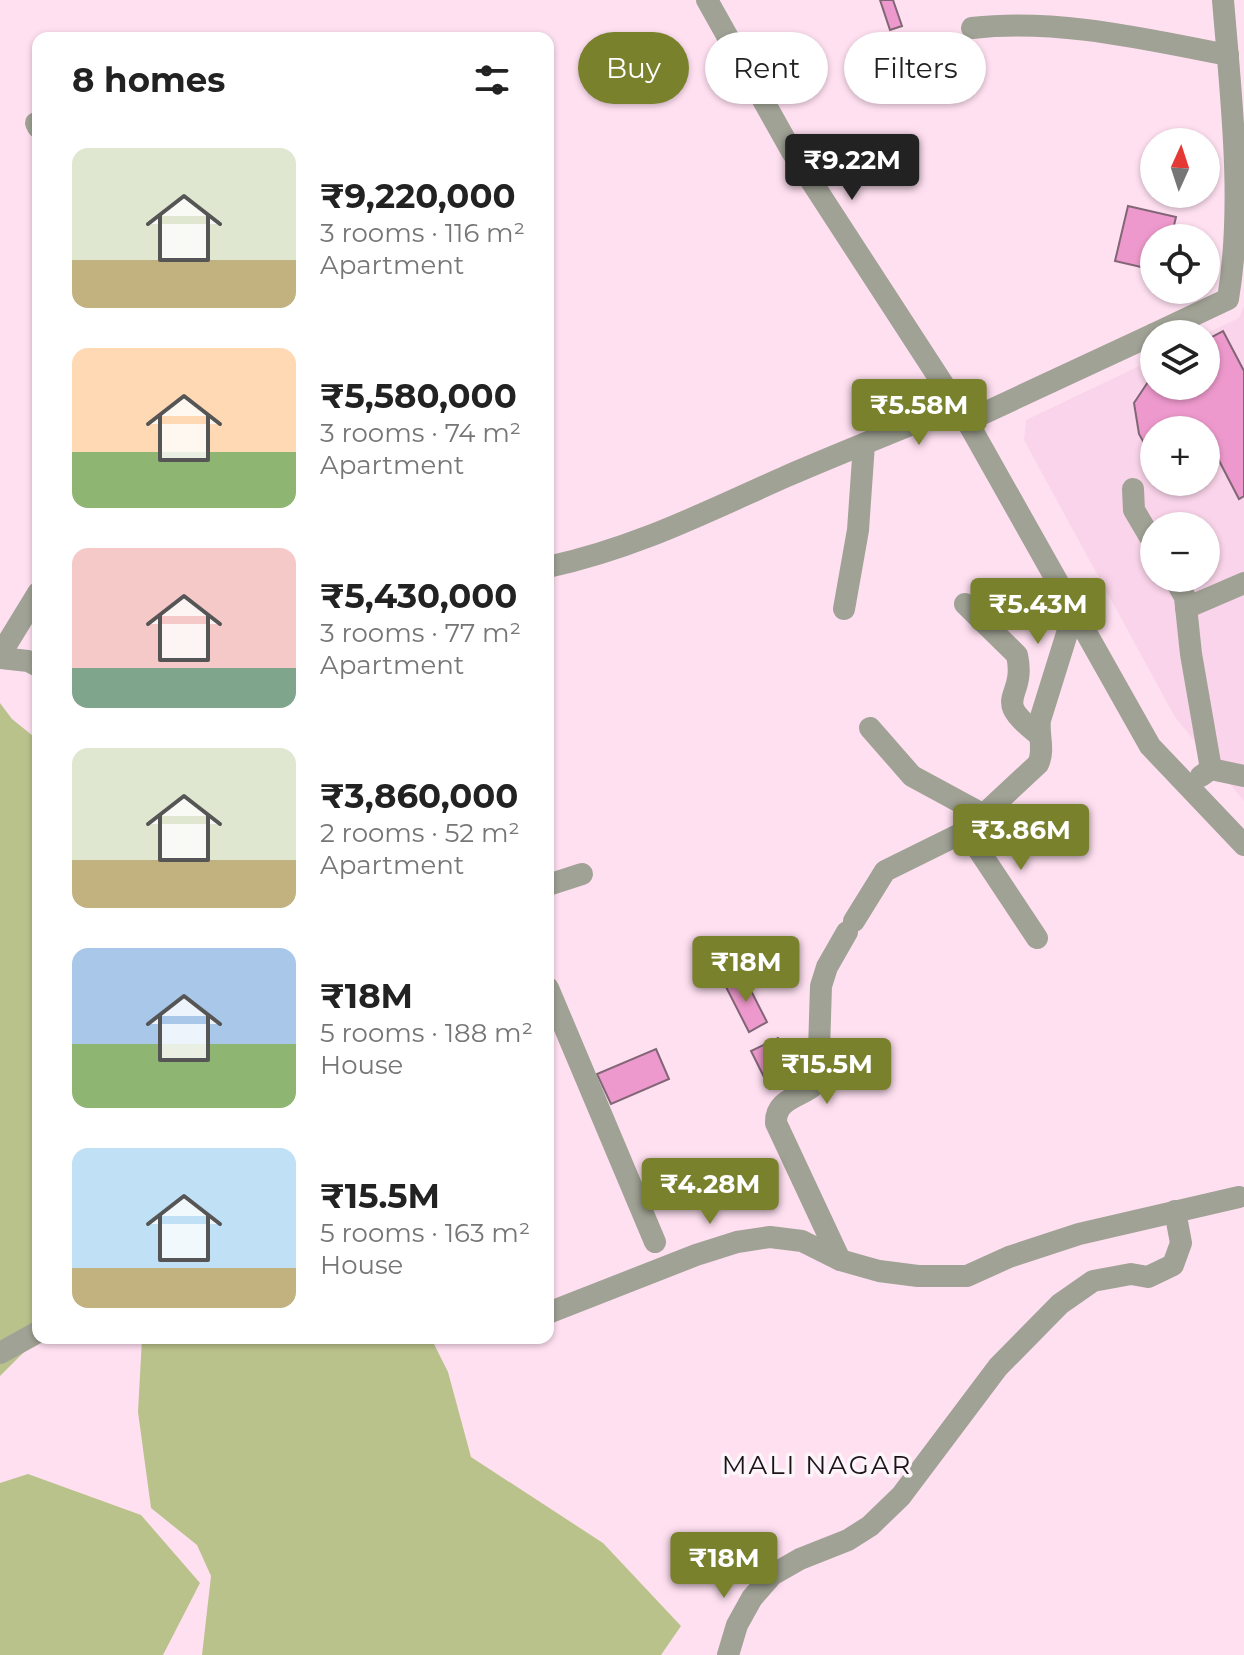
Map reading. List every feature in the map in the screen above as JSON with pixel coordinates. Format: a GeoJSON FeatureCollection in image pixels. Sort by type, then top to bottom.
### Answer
{"type":"FeatureCollection","features":[{"type":"Feature","properties":{"kind":"street"},"geometry":{"type":"LineString","coordinates":[[707,0],[791,150],[962,414],[1150,746],[1244,845]]}},
{"type":"Feature","properties":{"kind":"street"},"geometry":{"type":"LineString","coordinates":[[1184,320],[1228,299],[1238,260],[1240,208],[1223,0]]}},
{"type":"Feature","properties":{"kind":"street"},"geometry":{"type":"LineString","coordinates":[[972,28],[1050,27],[1157,41],[1228,55]]}},
{"type":"Feature","properties":{"kind":"street"},"geometry":{"type":"LineString","coordinates":[[554,565],[618,549],[665,532],[864,444],[962,414],[1140,340]]}},
{"type":"Feature","properties":{"kind":"street"},"geometry":{"type":"LineString","coordinates":[[844,609],[858,530],[864,444]]}},
{"type":"Feature","properties":{"kind":"street"},"geometry":{"type":"LineString","coordinates":[[1133,489],[1134,510],[1140,520]]}},
{"type":"Feature","properties":{"kind":"street"},"geometry":{"type":"LineString","coordinates":[[1186,608],[1244,583]]}},
{"type":"Feature","properties":{"kind":"street"},"geometry":{"type":"LineString","coordinates":[[1182,592],[1211,769]]}},
{"type":"Feature","properties":{"kind":"street"},"geometry":{"type":"LineString","coordinates":[[32,603],[0,657],[32,663]]}},
{"type":"Feature","properties":{"kind":"street"},"geometry":{"type":"LineString","coordinates":[[965,604],[1017,655],[1020,665],[1011,708],[1015,718],[1039,735]]}},
{"type":"Feature","properties":{"kind":"street"},"geometry":{"type":"LineString","coordinates":[[840,1260],[776,1123],[776,1112],[781,1105],[812,1089],[818,1082],[821,986],[827,967],[885,871],[966,831],[1038,764],[1042,753],[1039,735],[1074,611]]}},
{"type":"Feature","properties":{"kind":"street"},"geometry":{"type":"LineString","coordinates":[[870,728],[912,776],[984,815]]}},
{"type":"Feature","properties":{"kind":"street"},"geometry":{"type":"LineString","coordinates":[[1189,785],[1211,769],[1244,776]]}},
{"type":"Feature","properties":{"kind":"street"},"geometry":{"type":"LineString","coordinates":[[966,831],[1037,938]]}},
{"type":"Feature","properties":{"kind":"street"},"geometry":{"type":"LineString","coordinates":[[554,883],[582,874]]}},
{"type":"Feature","properties":{"kind":"street"},"geometry":{"type":"LineString","coordinates":[[554,1002],[655,1242]]}},
{"type":"Feature","properties":{"kind":"street"},"geometry":{"type":"LineString","coordinates":[[554,1311],[737,1242],[770,1237],[802,1241],[840,1260],[879,1271],[918,1276],[967,1276],[1009,1257],[1079,1234],[1239,1197]]}},
{"type":"Feature","properties":{"kind":"street"},"geometry":{"type":"LineString","coordinates":[[728,1655],[737,1625],[752,1598],[772,1575],[800,1559],[848,1540],[870,1526],[901,1496],[998,1367],[1060,1304],[1093,1281],[1131,1274],[1148,1277],[1173,1265],[1181,1243],[1175,1211]]}},
{"type":"Feature","properties":{"kind":"street"},"geometry":{"type":"LineString","coordinates":[[0,1353],[32,1335]]}},
{"type":"Feature","properties":{"kind":"shaded area"},"geometry":{"type":"Polygon","coordinates":[[[1244,306],[1244,801],[1175,717],[1024,440],[1026,420],[1140,366],[1140,400],[1220,400],[1220,327],[1239,318],[1244,306]]]}},
{"type":"Feature","properties":{"kind":"green space"},"geometry":{"type":"Polygon","coordinates":[[[0,703],[12,719],[32,735],[32,1344],[0,1376],[0,703]]]}},
{"type":"Feature","properties":{"kind":"green space"},"geometry":{"type":"Polygon","coordinates":[[[142,1344],[434,1344],[448,1372],[471,1457],[603,1543],[681,1626],[661,1655],[202,1655],[211,1576],[197,1545],[151,1508],[138,1412],[142,1344]]]}},
{"type":"Feature","properties":{"kind":"green space"},"geometry":{"type":"Polygon","coordinates":[[[28,1474],[141,1515],[200,1583],[163,1655],[0,1655],[0,1483],[28,1474]]]}},
{"type":"Feature","properties":{"kind":"building"},"geometry":{"type":"Polygon","coordinates":[[[880,0],[893,0],[902,26],[890,30],[880,0]]]}},
{"type":"Feature","properties":{"kind":"building"},"geometry":{"type":"Polygon","coordinates":[[[1128,206],[1176,217],[1174,224],[1140,224],[1140,267],[1115,261],[1128,206]]]}},
{"type":"Feature","properties":{"kind":"building"},"geometry":{"type":"Polygon","coordinates":[[[1223,331],[1244,371],[1244,496],[1239,499],[1220,463],[1220,416],[1140,416],[1140,436],[1134,403],[1140,394],[1140,400],[1220,400],[1220,333],[1223,331]]]}},
{"type":"Feature","properties":{"kind":"building"},"geometry":{"type":"Polygon","coordinates":[[[743,975],[767,1022],[749,1032],[725,985],[743,975]]]}},
{"type":"Feature","properties":{"kind":"building"},"geometry":{"type":"Polygon","coordinates":[[[778,1038],[797,1077],[770,1089],[751,1051],[778,1038]]]}},
{"type":"Feature","properties":{"kind":"building"},"geometry":{"type":"Polygon","coordinates":[[[656,1049],[669,1079],[611,1104],[597,1074],[656,1049]]]}},
{"type":"Feature","properties":{"kind":"district","name":"MALI NAGAR"},"geometry":{"type":"Point","coordinates":[817,1465]}}]}
